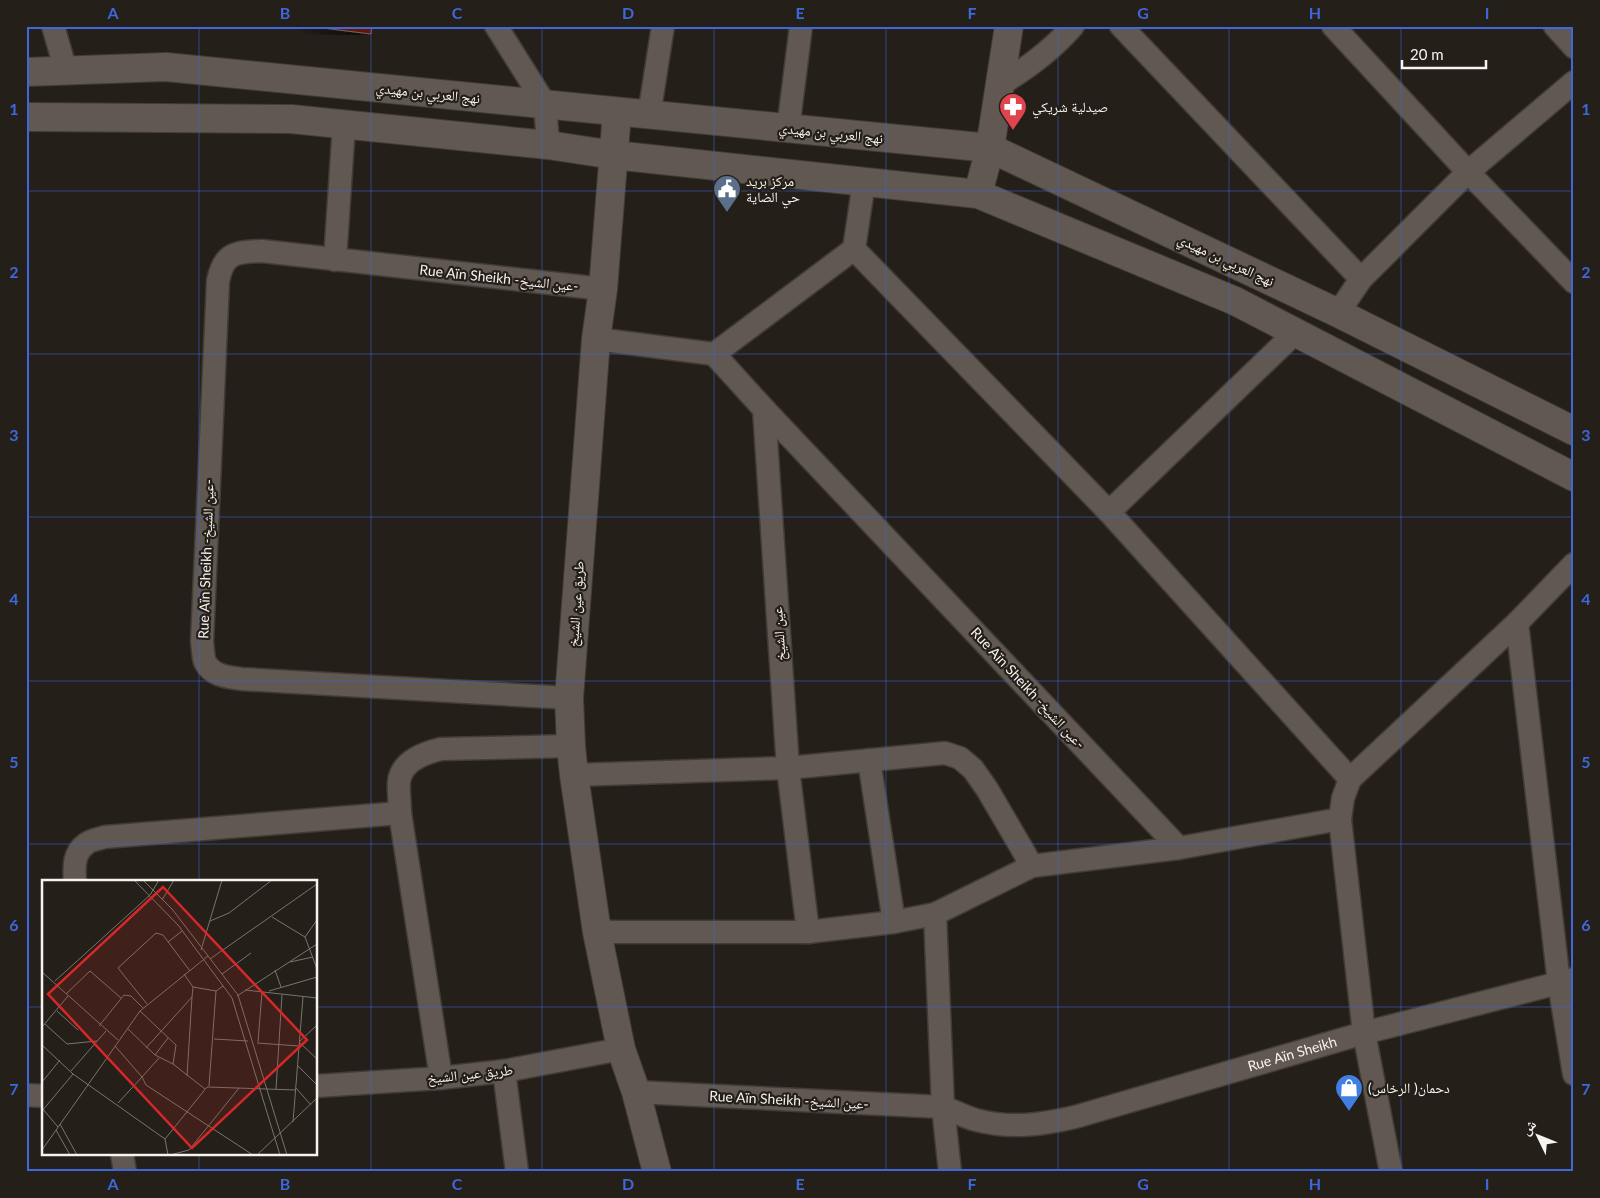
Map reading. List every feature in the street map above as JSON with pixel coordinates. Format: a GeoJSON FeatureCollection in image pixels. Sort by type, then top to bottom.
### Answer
{"type":"FeatureCollection","features":[{"type":"Feature","properties":{"kind":"main road"},"geometry":{"type":"LineString","coordinates":[[978,194],[990,148],[1009,26]]}},
{"type":"Feature","properties":{"kind":"main road","name":"نهج العربي بن مهيدي"},"geometry":{"type":"LineString","coordinates":[[26,72],[166,67],[990,148],[1338,313],[1574,431]]}},
{"type":"Feature","properties":{"kind":"main road","name":"طريق عين الشيخ"},"geometry":{"type":"LineString","coordinates":[[617,112],[603,289],[596,339],[569,698],[574,775],[597,932],[621,1049],[636,1092],[657,1172]]}},
{"type":"Feature","properties":{"kind":"main road"},"geometry":{"type":"LineString","coordinates":[[26,117],[291,119],[548,145],[614,155],[978,194],[1235,301],[1574,477]]}},
{"type":"Feature","properties":{"kind":"street"},"geometry":{"type":"LineString","coordinates":[[53,26],[66,71]]}},
{"type":"Feature","properties":{"kind":"street"},"geometry":{"type":"LineString","coordinates":[[496,26],[545,104],[548,145]]}},
{"type":"Feature","properties":{"kind":"street"},"geometry":{"type":"LineString","coordinates":[[649,115],[663,26]]}},
{"type":"Feature","properties":{"kind":"street"},"geometry":{"type":"LineString","coordinates":[[788,129],[801,26]]}},
{"type":"Feature","properties":{"kind":"street"},"geometry":{"type":"LineString","coordinates":[[1000,85],[1036,62],[1063,38],[1073,26]]}},
{"type":"Feature","properties":{"kind":"street"},"geometry":{"type":"LineString","coordinates":[[1121,26],[1361,279]]}},
{"type":"Feature","properties":{"kind":"street"},"geometry":{"type":"LineString","coordinates":[[1333,26],[1468,172],[1574,282]]}},
{"type":"Feature","properties":{"kind":"street"},"geometry":{"type":"LineString","coordinates":[[1338,313],[1361,279],[1468,172],[1574,82]]}},
{"type":"Feature","properties":{"kind":"street"},"geometry":{"type":"LineString","coordinates":[[335,260],[344,125]]}},
{"type":"Feature","properties":{"kind":"street"},"geometry":{"type":"LineString","coordinates":[[714,354],[854,249],[864,182]]}},
{"type":"Feature","properties":{"kind":"street"},"geometry":{"type":"LineString","coordinates":[[854,249],[1109,512],[1350,779]]}},
{"type":"Feature","properties":{"kind":"street","name":"Rue Aïn Sheikh -عين الشيخ-"},"geometry":{"type":"LineString","coordinates":[[569,698],[241,679],[226,677],[214,672],[205,662],[202,642],[218,282],[221,267],[228,259],[238,252],[262,251],[603,289]]}},
{"type":"Feature","properties":{"kind":"street"},"geometry":{"type":"LineString","coordinates":[[1109,512],[1296,332]]}},
{"type":"Feature","properties":{"kind":"street"},"geometry":{"type":"LineString","coordinates":[[596,339],[714,354],[764,409]]}},
{"type":"Feature","properties":{"kind":"street","name":"Rue Aïn Sheikh -عين الشيخ-"},"geometry":{"type":"LineString","coordinates":[[764,409],[1179,848]]}},
{"type":"Feature","properties":{"kind":"street","name":"عين الشيخ"},"geometry":{"type":"LineString","coordinates":[[764,409],[788,768],[808,932]]}},
{"type":"Feature","properties":{"kind":"street"},"geometry":{"type":"LineString","coordinates":[[1391,1172],[1364,1033],[1340,819],[1343,798],[1350,779],[1518,623],[1574,564]]}},
{"type":"Feature","properties":{"kind":"street"},"geometry":{"type":"LineString","coordinates":[[1518,623],[1566,981],[1574,1074]]}},
{"type":"Feature","properties":{"kind":"street"},"geometry":{"type":"LineString","coordinates":[[442,1078],[400,813],[399,779],[408,764],[422,754],[440,748],[571,746]]}},
{"type":"Feature","properties":{"kind":"street"},"geometry":{"type":"LineString","coordinates":[[574,775],[788,768],[945,753],[960,758],[973,769],[987,789],[1032,866]]}},
{"type":"Feature","properties":{"kind":"street"},"geometry":{"type":"LineString","coordinates":[[868,760],[894,922]]}},
{"type":"Feature","properties":{"kind":"street"},"geometry":{"type":"LineString","coordinates":[[75,880],[74,865],[78,854],[86,843],[105,837],[400,813]]}},
{"type":"Feature","properties":{"kind":"street"},"geometry":{"type":"LineString","coordinates":[[597,932],[808,932],[894,922],[935,914],[1032,866],[1179,848],[1340,819]]}},
{"type":"Feature","properties":{"kind":"street"},"geometry":{"type":"LineString","coordinates":[[935,914],[943,1107],[950,1172]]}},
{"type":"Feature","properties":{"kind":"street","name":"Rue Aïn Sheikh"},"geometry":{"type":"LineString","coordinates":[[1010,1126],[1041,1124],[1075,1117],[1364,1033],[1566,981]]}},
{"type":"Feature","properties":{"kind":"street","name":"طريق عين الشيخ"},"geometry":{"type":"LineString","coordinates":[[318,1086],[442,1078],[504,1071],[621,1049]]}},
{"type":"Feature","properties":{"kind":"street"},"geometry":{"type":"LineString","coordinates":[[504,1071],[517,1172]]}},
{"type":"Feature","properties":{"kind":"street","name":"Rue Aïn Sheikh -عين الشيخ-"},"geometry":{"type":"LineString","coordinates":[[636,1092],[943,1107],[975,1120],[1010,1126]]}},
{"type":"Feature","properties":{"kind":"street"},"geometry":{"type":"LineString","coordinates":[[26,1095],[42,1096]]}},
{"type":"Feature","properties":{"kind":"street"},"geometry":{"type":"LineString","coordinates":[[122,1156],[125,1172]]}},
{"type":"Feature","properties":{"kind":"building"},"geometry":{"type":"Polygon","coordinates":[[[307,26],[372,26],[371,34],[307,26]]]}},
{"type":"Feature","properties":{"kind":"place","name":"صيدلية شريكي"},"geometry":{"type":"Point","coordinates":[1013,131]}},
{"type":"Feature","properties":{"kind":"place","name":"مركز بريد حي الضاية"},"geometry":{"type":"Point","coordinates":[727,213]}},
{"type":"Feature","properties":{"kind":"place","name":"دحمان( الرخاس)"},"geometry":{"type":"Point","coordinates":[1349,1112]}}]}
